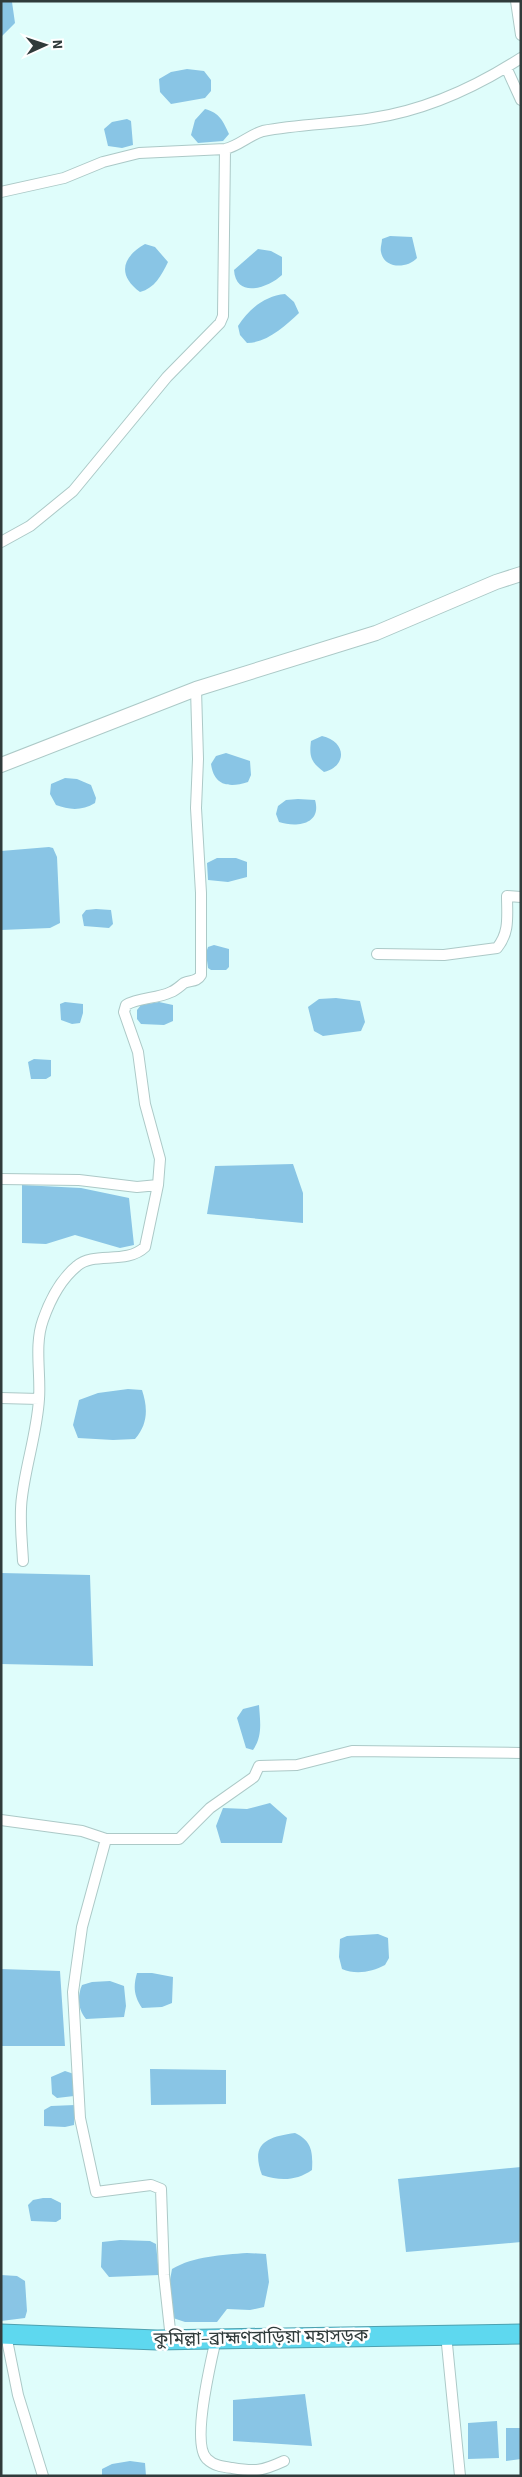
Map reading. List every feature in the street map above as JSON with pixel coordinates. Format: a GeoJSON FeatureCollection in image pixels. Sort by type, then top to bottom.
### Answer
{"type":"FeatureCollection","features":[{"type":"Feature","properties":{"kind":"highway","name":"কুমিল্লা–ব্রাহ্মণবাড়িয়া মহাসড়ক"},"geometry":{"type":"LineString","coordinates":[[4,2334],[171,2340],[521,2334]]}},
{"type":"Feature","properties":{"kind":"street"},"geometry":{"type":"LineString","coordinates":[[516,1],[521,35]]}},
{"type":"Feature","properties":{"kind":"street"},"geometry":{"type":"LineString","coordinates":[[1,192],[64,178],[103,162],[139,153],[226,149],[234,147],[253,134],[262,131],[375,118],[438,102],[468,89],[521,58]]}},
{"type":"Feature","properties":{"kind":"street"},"geometry":{"type":"LineString","coordinates":[[506,67],[521,100]]}},
{"type":"Feature","properties":{"kind":"street"},"geometry":{"type":"LineString","coordinates":[[1,542],[30,526],[73,491],[167,377],[220,323],[223,316],[226,149]]}},
{"type":"Feature","properties":{"kind":"street"},"geometry":{"type":"LineString","coordinates":[[1,765],[196,689],[309,656],[376,633],[496,582],[521,574]]}},
{"type":"Feature","properties":{"kind":"street"},"geometry":{"type":"LineString","coordinates":[[23,1561],[21,1498],[39,1399],[39,1343],[42,1321],[59,1285],[78,1265],[90,1260],[121,1257],[140,1252],[145,1247],[158,1185],[160,1173],[158,1151],[145,1104],[138,1052],[124,1012],[126,1005],[132,1001],[142,1001],[172,992],[186,982],[195,980],[201,974],[202,893],[196,808],[198,759],[196,689]]}},
{"type":"Feature","properties":{"kind":"street"},"geometry":{"type":"LineString","coordinates":[[377,954],[444,955],[497,948],[505,938],[508,925],[507,896],[521,897]]}},
{"type":"Feature","properties":{"kind":"street"},"geometry":{"type":"LineString","coordinates":[[1,1179],[79,1180],[137,1187],[158,1185]]}},
{"type":"Feature","properties":{"kind":"street"},"geometry":{"type":"LineString","coordinates":[[1,1398],[39,1399]]}},
{"type":"Feature","properties":{"kind":"street"},"geometry":{"type":"LineString","coordinates":[[1,1820],[82,1830],[106,1839],[179,1839],[210,1808],[254,1777],[259,1766],[297,1765],[352,1751],[521,1752]]}},
{"type":"Feature","properties":{"kind":"street"},"geometry":{"type":"LineString","coordinates":[[106,1839],[82,1927],[73,1992],[80,2118],[96,2192],[151,2185],[161,2189],[164,2275],[171,2340]]}},
{"type":"Feature","properties":{"kind":"street"},"geometry":{"type":"LineString","coordinates":[[4,2334],[18,2395],[43,2476]]}},
{"type":"Feature","properties":{"kind":"street"},"geometry":{"type":"LineString","coordinates":[[446,2334],[460,2476]]}},
{"type":"Feature","properties":{"kind":"street"},"geometry":{"type":"LineString","coordinates":[[216,2339],[202,2420],[201,2448],[206,2459],[220,2467],[263,2471],[284,2461]]}},
{"type":"Feature","properties":{"kind":"water"},"geometry":{"type":"Polygon","coordinates":[[[1,1],[12,2],[15,23],[1,37],[1,1]]]}},
{"type":"Feature","properties":{"kind":"water"},"geometry":{"type":"Polygon","coordinates":[[[187,69],[204,71],[211,80],[211,91],[205,98],[171,104],[160,92],[159,79],[171,72],[187,69]]]}},
{"type":"Feature","properties":{"kind":"water"},"geometry":{"type":"Polygon","coordinates":[[[205,109],[218,115],[223,121],[229,134],[223,141],[198,143],[191,135],[195,120],[205,109]]]}},
{"type":"Feature","properties":{"kind":"water"},"geometry":{"type":"Polygon","coordinates":[[[127,119],[131,121],[133,145],[122,148],[108,146],[104,129],[112,122],[127,119]]]}},
{"type":"Feature","properties":{"kind":"water"},"geometry":{"type":"Polygon","coordinates":[[[390,236],[412,237],[417,258],[408,264],[396,266],[386,262],[381,252],[382,239],[390,236]]]}},
{"type":"Feature","properties":{"kind":"water"},"geometry":{"type":"Polygon","coordinates":[[[145,244],[155,247],[168,262],[154,284],[140,292],[128,279],[125,273],[125,266],[131,255],[145,244]]]}},
{"type":"Feature","properties":{"kind":"water"},"geometry":{"type":"Polygon","coordinates":[[[258,249],[271,251],[282,257],[282,275],[261,287],[246,288],[240,285],[236,279],[234,270],[258,249]]]}},
{"type":"Feature","properties":{"kind":"water"},"geometry":{"type":"Polygon","coordinates":[[[285,294],[294,302],[299,313],[269,337],[247,343],[240,335],[238,326],[242,320],[257,305],[277,295],[285,294]]]}},
{"type":"Feature","properties":{"kind":"water"},"geometry":{"type":"Polygon","coordinates":[[[322,736],[336,743],[340,748],[341,754],[337,765],[324,772],[312,759],[310,751],[311,741],[322,736]]]}},
{"type":"Feature","properties":{"kind":"water"},"geometry":{"type":"Polygon","coordinates":[[[226,753],[250,761],[251,775],[248,782],[229,785],[223,784],[215,777],[211,764],[216,756],[226,753]]]}},
{"type":"Feature","properties":{"kind":"water"},"geometry":{"type":"Polygon","coordinates":[[[65,778],[77,779],[91,785],[96,798],[95,803],[76,809],[56,805],[50,794],[51,784],[65,778]]]}},
{"type":"Feature","properties":{"kind":"water"},"geometry":{"type":"Polygon","coordinates":[[[286,800],[315,800],[315,814],[311,819],[300,824],[279,822],[276,814],[278,806],[286,800]]]}},
{"type":"Feature","properties":{"kind":"water"},"geometry":{"type":"Polygon","coordinates":[[[53,848],[57,857],[60,923],[50,928],[1,930],[1,851],[53,848]]]}},
{"type":"Feature","properties":{"kind":"water"},"geometry":{"type":"Polygon","coordinates":[[[217,858],[236,858],[247,862],[247,877],[228,882],[208,880],[207,863],[217,858]]]}},
{"type":"Feature","properties":{"kind":"water"},"geometry":{"type":"Polygon","coordinates":[[[86,910],[111,910],[113,924],[109,928],[84,926],[82,915],[86,910]]]}},
{"type":"Feature","properties":{"kind":"water"},"geometry":{"type":"Polygon","coordinates":[[[214,945],[229,949],[229,967],[226,970],[211,970],[208,968],[206,953],[208,947],[214,945]]]}},
{"type":"Feature","properties":{"kind":"water"},"geometry":{"type":"Polygon","coordinates":[[[336,998],[360,1001],[365,1022],[361,1031],[323,1036],[314,1031],[308,1007],[319,999],[336,998]]]}},
{"type":"Feature","properties":{"kind":"water"},"geometry":{"type":"Polygon","coordinates":[[[65,1002],[83,1004],[80,1023],[72,1024],[61,1020],[60,1004],[65,1002]]]}},
{"type":"Feature","properties":{"kind":"water"},"geometry":{"type":"Polygon","coordinates":[[[159,1002],[173,1005],[173,1021],[164,1025],[141,1024],[137,1019],[137,1010],[141,1005],[159,1002]]]}},
{"type":"Feature","properties":{"kind":"water"},"geometry":{"type":"Polygon","coordinates":[[[34,1059],[51,1060],[51,1076],[46,1079],[31,1079],[28,1062],[34,1059]]]}},
{"type":"Feature","properties":{"kind":"water"},"geometry":{"type":"Polygon","coordinates":[[[293,1164],[303,1193],[303,1223],[207,1214],[215,1166],[293,1164]]]}},
{"type":"Feature","properties":{"kind":"water"},"geometry":{"type":"Polygon","coordinates":[[[22,1185],[81,1188],[129,1198],[134,1245],[120,1248],[75,1235],[46,1244],[22,1243],[22,1185]]]}},
{"type":"Feature","properties":{"kind":"water"},"geometry":{"type":"Polygon","coordinates":[[[128,1389],[142,1390],[146,1409],[145,1422],[135,1439],[78,1438],[73,1425],[79,1400],[98,1393],[128,1389]]]}},
{"type":"Feature","properties":{"kind":"water"},"geometry":{"type":"Polygon","coordinates":[[[1,1573],[90,1575],[93,1666],[1,1664],[1,1573]]]}},
{"type":"Feature","properties":{"kind":"water"},"geometry":{"type":"Polygon","coordinates":[[[259,1705],[260,1734],[253,1750],[246,1748],[237,1718],[243,1709],[259,1705]]]}},
{"type":"Feature","properties":{"kind":"water"},"geometry":{"type":"Polygon","coordinates":[[[270,1803],[287,1818],[282,1843],[221,1843],[216,1826],[223,1808],[247,1809],[270,1803]]]}},
{"type":"Feature","properties":{"kind":"water"},"geometry":{"type":"Polygon","coordinates":[[[378,1934],[388,1938],[389,1958],[385,1965],[364,1972],[342,1969],[339,1957],[340,1939],[347,1936],[378,1934]]]}},
{"type":"Feature","properties":{"kind":"water"},"geometry":{"type":"Polygon","coordinates":[[[1,1969],[60,1971],[65,2046],[1,2046],[1,1969]]]}},
{"type":"Feature","properties":{"kind":"water"},"geometry":{"type":"Polygon","coordinates":[[[137,1973],[152,1973],[173,1977],[172,2003],[162,2007],[142,2008],[135,1991],[137,1973]]]}},
{"type":"Feature","properties":{"kind":"water"},"geometry":{"type":"Polygon","coordinates":[[[110,1981],[124,1986],[126,2006],[124,2017],[86,2019],[79,2003],[82,1985],[92,1982],[110,1981]]]}},
{"type":"Feature","properties":{"kind":"water"},"geometry":{"type":"Polygon","coordinates":[[[150,2069],[226,2070],[226,2104],[151,2105],[150,2069]]]}},
{"type":"Feature","properties":{"kind":"water"},"geometry":{"type":"Polygon","coordinates":[[[65,2071],[74,2074],[74,2096],[57,2098],[52,2094],[51,2077],[65,2071]]]}},
{"type":"Feature","properties":{"kind":"water"},"geometry":{"type":"Polygon","coordinates":[[[75,2105],[74,2125],[65,2127],[44,2126],[44,2110],[51,2106],[75,2105]]]}},
{"type":"Feature","properties":{"kind":"water"},"geometry":{"type":"Polygon","coordinates":[[[295,2133],[308,2143],[312,2152],[312,2170],[306,2174],[288,2179],[262,2175],[258,2156],[260,2149],[269,2140],[295,2133]]]}},
{"type":"Feature","properties":{"kind":"water"},"geometry":{"type":"Polygon","coordinates":[[[521,2167],[521,2242],[406,2252],[398,2179],[521,2167]]]}},
{"type":"Feature","properties":{"kind":"water"},"geometry":{"type":"Polygon","coordinates":[[[51,2198],[61,2203],[61,2219],[56,2222],[31,2221],[28,2205],[33,2200],[51,2198]]]}},
{"type":"Feature","properties":{"kind":"water"},"geometry":{"type":"Polygon","coordinates":[[[120,2240],[150,2241],[156,2244],[159,2275],[109,2277],[101,2267],[102,2242],[120,2240]]]}},
{"type":"Feature","properties":{"kind":"water"},"geometry":{"type":"Polygon","coordinates":[[[247,2253],[266,2254],[269,2282],[264,2307],[250,2310],[227,2309],[217,2322],[185,2322],[173,2318],[170,2280],[172,2269],[189,2261],[247,2253]]]}},
{"type":"Feature","properties":{"kind":"water"},"geometry":{"type":"Polygon","coordinates":[[[1,2275],[17,2276],[25,2281],[27,2311],[25,2318],[1,2321],[1,2275]]]}},
{"type":"Feature","properties":{"kind":"water"},"geometry":{"type":"Polygon","coordinates":[[[305,2394],[312,2446],[233,2441],[233,2400],[305,2394]]]}},
{"type":"Feature","properties":{"kind":"water"},"geometry":{"type":"Polygon","coordinates":[[[497,2421],[499,2458],[468,2459],[468,2423],[497,2421]]]}},
{"type":"Feature","properties":{"kind":"water"},"geometry":{"type":"Polygon","coordinates":[[[506,2428],[521,2428],[521,2459],[506,2461],[506,2428]]]}},
{"type":"Feature","properties":{"kind":"water"},"geometry":{"type":"Polygon","coordinates":[[[130,2461],[145,2463],[146,2476],[102,2476],[102,2469],[112,2464],[130,2461]]]}}]}
